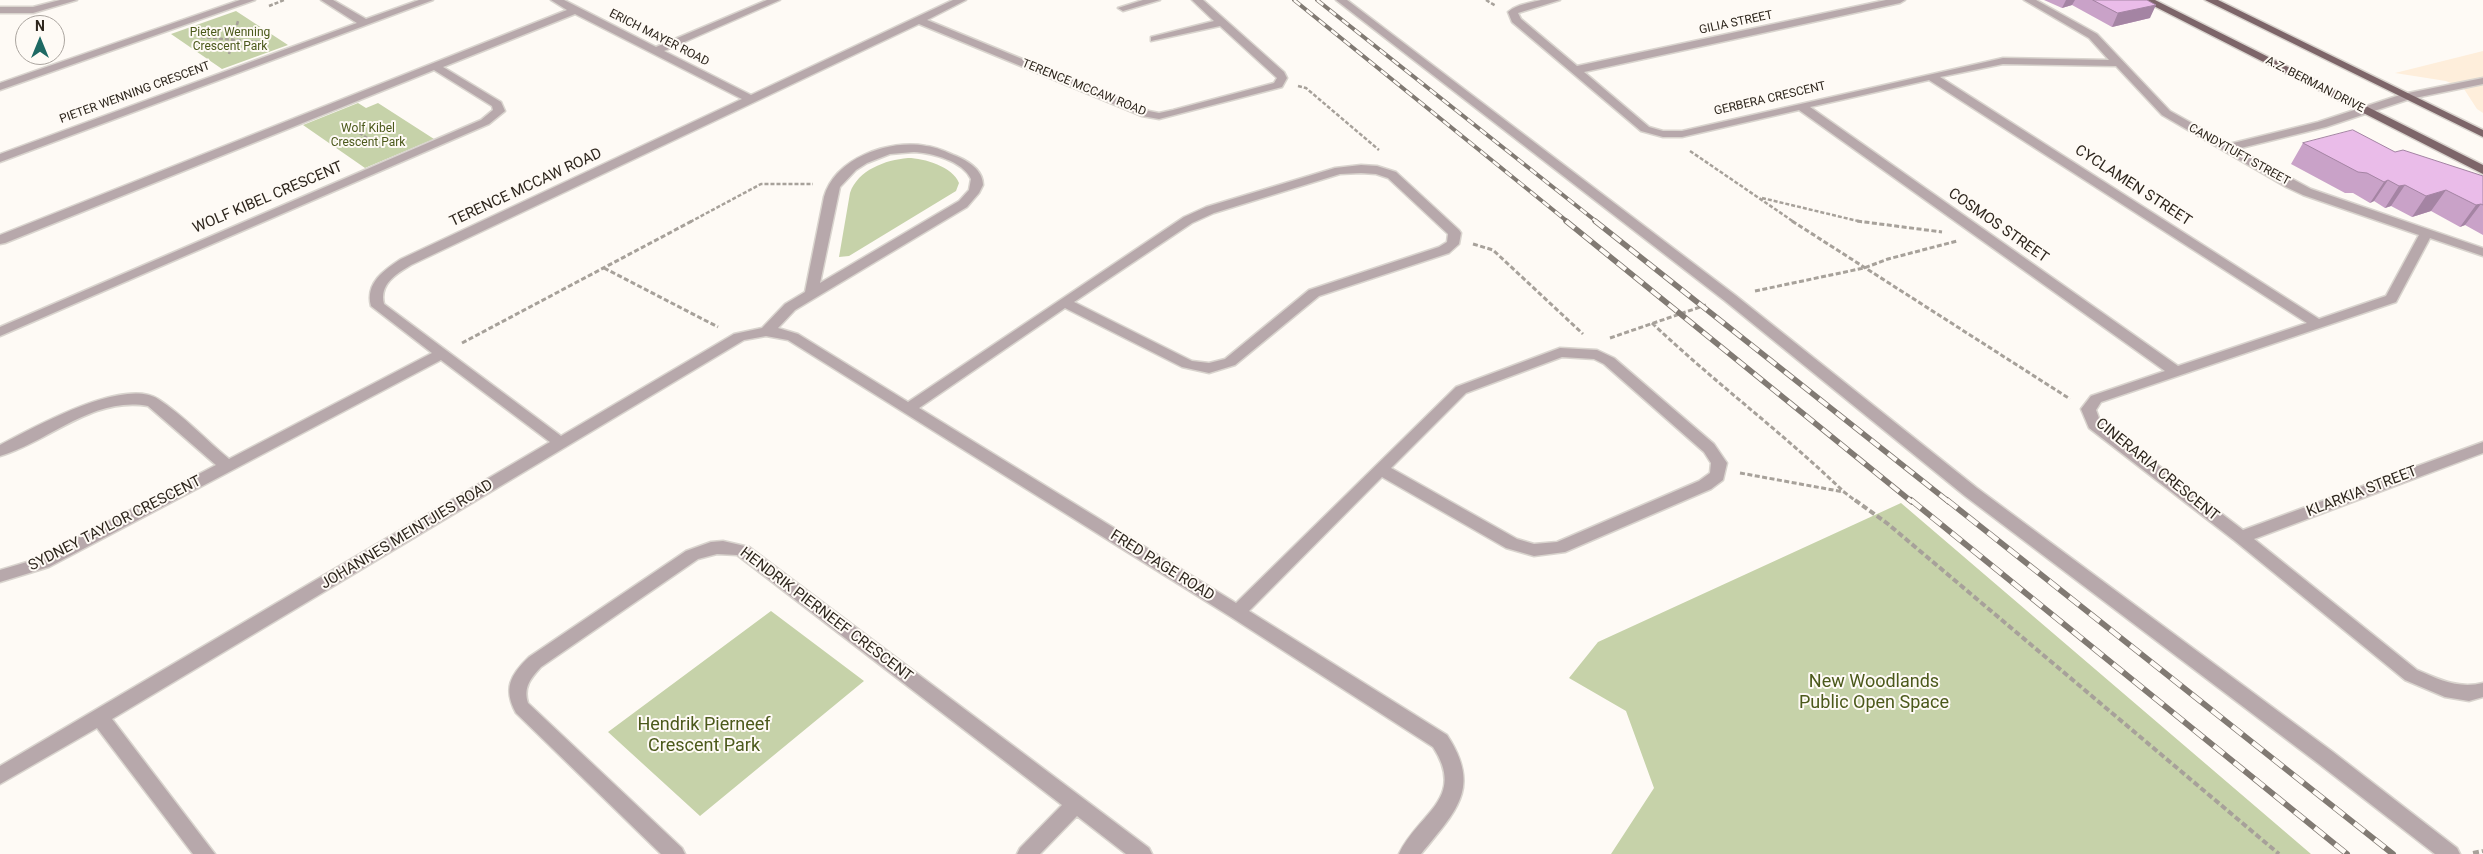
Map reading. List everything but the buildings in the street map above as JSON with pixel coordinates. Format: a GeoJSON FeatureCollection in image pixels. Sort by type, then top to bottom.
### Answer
{"type":"FeatureCollection","features":[{"type":"Feature","properties":{"kind":"main road","name":"A.Z. BERMAN DRIVE"},"geometry":{"type":"LineString","coordinates":[[2147,0],[2483,170]]}},
{"type":"Feature","properties":{"kind":"main road","name":"A.Z. BERMAN DRIVE"},"geometry":{"type":"LineString","coordinates":[[2210,0],[2483,134]]}},
{"type":"Feature","properties":{"kind":"street"},"geometry":{"type":"LineString","coordinates":[[0,10],[33,10],[72,0]]}},
{"type":"Feature","properties":{"kind":"street"},"geometry":{"type":"LineString","coordinates":[[0,87],[250,0]]}},
{"type":"Feature","properties":{"kind":"street"},"geometry":{"type":"LineString","coordinates":[[326,0],[365,24]]}},
{"type":"Feature","properties":{"kind":"street","name":"PIETER WENNING CRESCENT"},"geometry":{"type":"LineString","coordinates":[[0,158],[428,0]]}},
{"type":"Feature","properties":{"kind":"street","name":"ERICH MAYER ROAD"},"geometry":{"type":"LineString","coordinates":[[556,0],[750,99]]}},
{"type":"Feature","properties":{"kind":"street"},"geometry":{"type":"LineString","coordinates":[[656,51],[775,0]]}},
{"type":"Feature","properties":{"kind":"street","name":"TERENCE MCCAW ROAD"},"geometry":{"type":"LineString","coordinates":[[561,443],[378,306],[375,300],[376,292],[386,276],[406,262],[961,0]]}},
{"type":"Feature","properties":{"kind":"street"},"geometry":{"type":"LineString","coordinates":[[1123,8],[1156,0]]}},
{"type":"Feature","properties":{"kind":"street"},"geometry":{"type":"LineString","coordinates":[[1197,0],[1280,74],[1281,82]]}},
{"type":"Feature","properties":{"kind":"street"},"geometry":{"type":"LineString","coordinates":[[1341,0],[1730,298],[1970,492],[2326,758],[2450,854]]}},
{"type":"Feature","properties":{"kind":"street","name":"GERBERA CRESCENT"},"geometry":{"type":"LineString","coordinates":[[1555,0],[1523,7],[1513,12],[1516,20],[1645,129],[1663,134],[1682,134],[2003,61],[2120,63]]}},
{"type":"Feature","properties":{"kind":"street","name":"GILIA STREET"},"geometry":{"type":"LineString","coordinates":[[1576,70],[1900,0]]}},
{"type":"Feature","properties":{"kind":"street","name":"CANDYTUFT STREET"},"geometry":{"type":"LineString","coordinates":[[2029,0],[2088,33],[2120,63],[2166,113],[2227,148],[2307,192],[2483,252]]}},
{"type":"Feature","properties":{"kind":"street"},"geometry":{"type":"LineString","coordinates":[[0,240],[575,10]]}},
{"type":"Feature","properties":{"kind":"street","name":"TERENCE MCCAW ROAD"},"geometry":{"type":"LineString","coordinates":[[919,20],[1146,114],[1159,116],[1174,113],[1272,88],[1281,82]]}},
{"type":"Feature","properties":{"kind":"street"},"geometry":{"type":"LineString","coordinates":[[1155,39],[1222,22]]}},
{"type":"Feature","properties":{"kind":"street","name":"WOLF KIBEL CRESCENT"},"geometry":{"type":"LineString","coordinates":[[0,332],[485,122],[499,111],[497,104],[434,66]]}},
{"type":"Feature","properties":{"kind":"street","name":"CYCLAMEN STREET"},"geometry":{"type":"LineString","coordinates":[[1931,76],[2318,324]]}},
{"type":"Feature","properties":{"kind":"street"},"geometry":{"type":"LineString","coordinates":[[2227,148],[2322,125],[2407,96],[2483,81]]}},
{"type":"Feature","properties":{"kind":"street","name":"COSMOS STREET"},"geometry":{"type":"LineString","coordinates":[[1801,106],[2176,372]]}},
{"type":"Feature","properties":{"kind":"street"},"geometry":{"type":"LineString","coordinates":[[767,331],[790,307],[963,204],[976,191],[977,177],[967,166],[934,151],[915,148],[894,150],[874,156],[850,170],[835,184],[830,197],[811,294]]}},
{"type":"Feature","properties":{"kind":"street"},"geometry":{"type":"LineString","coordinates":[[908,409],[1064,302],[1198,215],[1339,171],[1378,170],[1392,175],[1452,228],[1455,239],[1450,248],[1314,293],[1230,362],[1216,368],[1201,368],[1187,364],[1064,302]]}},
{"type":"Feature","properties":{"kind":"street","name":"CINERARIA CRESCENT"},"geometry":{"type":"LineString","coordinates":[[2426,234],[2391,299],[2096,399],[2088,409],[2094,424],[2241,537],[2411,675],[2445,690],[2469,694],[2483,690]]}},
{"type":"Feature","properties":{"kind":"street","name":"JOHANNES MEINTJIES ROAD"},"geometry":{"type":"LineString","coordinates":[[0,776],[739,337],[767,331]]}},
{"type":"Feature","properties":{"kind":"street","name":"FRED PAGE ROAD"},"geometry":{"type":"LineString","coordinates":[[767,331],[793,337],[1237,612],[1429,734],[1448,751],[1457,775],[1455,788],[1450,801],[1408,854]]}},
{"type":"Feature","properties":{"kind":"street"},"geometry":{"type":"LineString","coordinates":[[1237,612],[1381,469],[1462,390],[1560,353],[1586,348],[1608,361],[1709,448],[1716,455],[1720,470],[1712,482],[1705,486],[1558,548],[1534,550],[1512,544],[1381,469]]}},
{"type":"Feature","properties":{"kind":"street","name":"SYDNEY TAYLOR CRESCENT"},"geometry":{"type":"LineString","coordinates":[[0,576],[36,566],[442,354]]}},
{"type":"Feature","properties":{"kind":"street"},"geometry":{"type":"LineString","coordinates":[[0,451],[103,404],[137,398],[152,402],[227,466]]}},
{"type":"Feature","properties":{"kind":"street","name":"KLARKIA STREET"},"geometry":{"type":"LineString","coordinates":[[2241,537],[2483,447]]}},
{"type":"Feature","properties":{"kind":"street","name":"HENDRIK PIERNEEF CRESCENT"},"geometry":{"type":"LineString","coordinates":[[676,854],[522,708],[518,702],[517,687],[526,670],[535,662],[692,555],[714,547],[735,548],[743,551],[1142,854]]}},
{"type":"Feature","properties":{"kind":"street"},"geometry":{"type":"LineString","coordinates":[[100,717],[205,854]]}},
{"type":"Feature","properties":{"kind":"street"},"geometry":{"type":"LineString","coordinates":[[1027,854],[1076,804]]}},
{"type":"Feature","properties":{"kind":"path"},"geometry":{"type":"LineString","coordinates":[[266,7],[284,0]]}},
{"type":"Feature","properties":{"kind":"path"},"geometry":{"type":"LineString","coordinates":[[1486,0],[1494,5]]}},
{"type":"Feature","properties":{"kind":"path"},"geometry":{"type":"LineString","coordinates":[[233,72],[225,67],[240,17]]}},
{"type":"Feature","properties":{"kind":"path"},"geometry":{"type":"LineString","coordinates":[[164,29],[176,35],[233,39],[296,49]]}},
{"type":"Feature","properties":{"kind":"path"},"geometry":{"type":"LineString","coordinates":[[1281,82],[1306,88],[1379,150],[1378,170]]}},
{"type":"Feature","properties":{"kind":"path"},"geometry":{"type":"LineString","coordinates":[[339,119],[387,150]]}},
{"type":"Feature","properties":{"kind":"path"},"geometry":{"type":"LineString","coordinates":[[1682,134],[1683,143],[1687,148],[1759,198],[1864,268],[2088,409]]}},
{"type":"Feature","properties":{"kind":"path"},"geometry":{"type":"LineString","coordinates":[[442,354],[761,184],[835,184]]}},
{"type":"Feature","properties":{"kind":"path"},"geometry":{"type":"LineString","coordinates":[[1759,198],[1862,222],[1946,232]]}},
{"type":"Feature","properties":{"kind":"path"},"geometry":{"type":"LineString","coordinates":[[1455,239],[1493,250],[1581,330],[1586,348],[1652,323],[1743,293],[1864,268],[1888,259],[1985,236]]}},
{"type":"Feature","properties":{"kind":"path"},"geometry":{"type":"LineString","coordinates":[[603,268],[739,337]]}},
{"type":"Feature","properties":{"kind":"path"},"geometry":{"type":"LineString","coordinates":[[1652,323],[1676,347],[1819,466],[1844,492],[1888,524],[2279,854]]}},
{"type":"Feature","properties":{"kind":"path"},"geometry":{"type":"LineString","coordinates":[[1720,470],[1844,492]]}},
{"type":"Feature","properties":{"kind":"shaded area"},"geometry":{"type":"Polygon","coordinates":[[[2483,51],[2483,113],[2477,109],[2464,89],[2446,81],[2395,73],[2483,51]]]}},
{"type":"Feature","properties":{"kind":"green space","name":"Pieter Wenning Crescent Park"},"geometry":{"type":"Polygon","coordinates":[[[236,11],[288,45],[222,69],[171,34],[236,11]]]}},
{"type":"Feature","properties":{"kind":"green space","name":"Wolf Kibel Crescent Park"},"geometry":{"type":"Polygon","coordinates":[[[358,103],[366,108],[378,103],[434,139],[365,168],[303,125],[358,103]]]}},
{"type":"Feature","properties":{"kind":"green space"},"geometry":{"type":"Polygon","coordinates":[[[908,158],[937,164],[951,172],[959,183],[956,191],[849,256],[839,257],[850,193],[854,185],[859,178],[873,168],[890,161],[908,158]]]}},
{"type":"Feature","properties":{"kind":"green space","name":"New Woodlands Public Open Space"},"geometry":{"type":"Polygon","coordinates":[[[1901,503],[2311,854],[1611,854],[1654,788],[1626,711],[1569,678],[1598,642],[1901,503]]]}},
{"type":"Feature","properties":{"kind":"green space","name":"Hendrik Pierneef Crescent Park"},"geometry":{"type":"Polygon","coordinates":[[[771,611],[864,681],[700,816],[608,732],[771,611]]]}},
{"type":"Feature","properties":{"kind":"railway"},"geometry":{"type":"LineString","coordinates":[[1294,0],[1568,222]]}},
{"type":"Feature","properties":{"kind":"railway"},"geometry":{"type":"LineString","coordinates":[[1317,0],[1597,222]]}},
{"type":"Feature","properties":{"kind":"railway"},"geometry":{"type":"LineString","coordinates":[[1566,221],[1912,502]]}},
{"type":"Feature","properties":{"kind":"railway"},"geometry":{"type":"LineString","coordinates":[[1595,221],[1949,502]]}},
{"type":"Feature","properties":{"kind":"railway"},"geometry":{"type":"LineString","coordinates":[[1911,500],[2347,854]]}},
{"type":"Feature","properties":{"kind":"railway"},"geometry":{"type":"LineString","coordinates":[[1947,500],[2393,854]]}}]}
